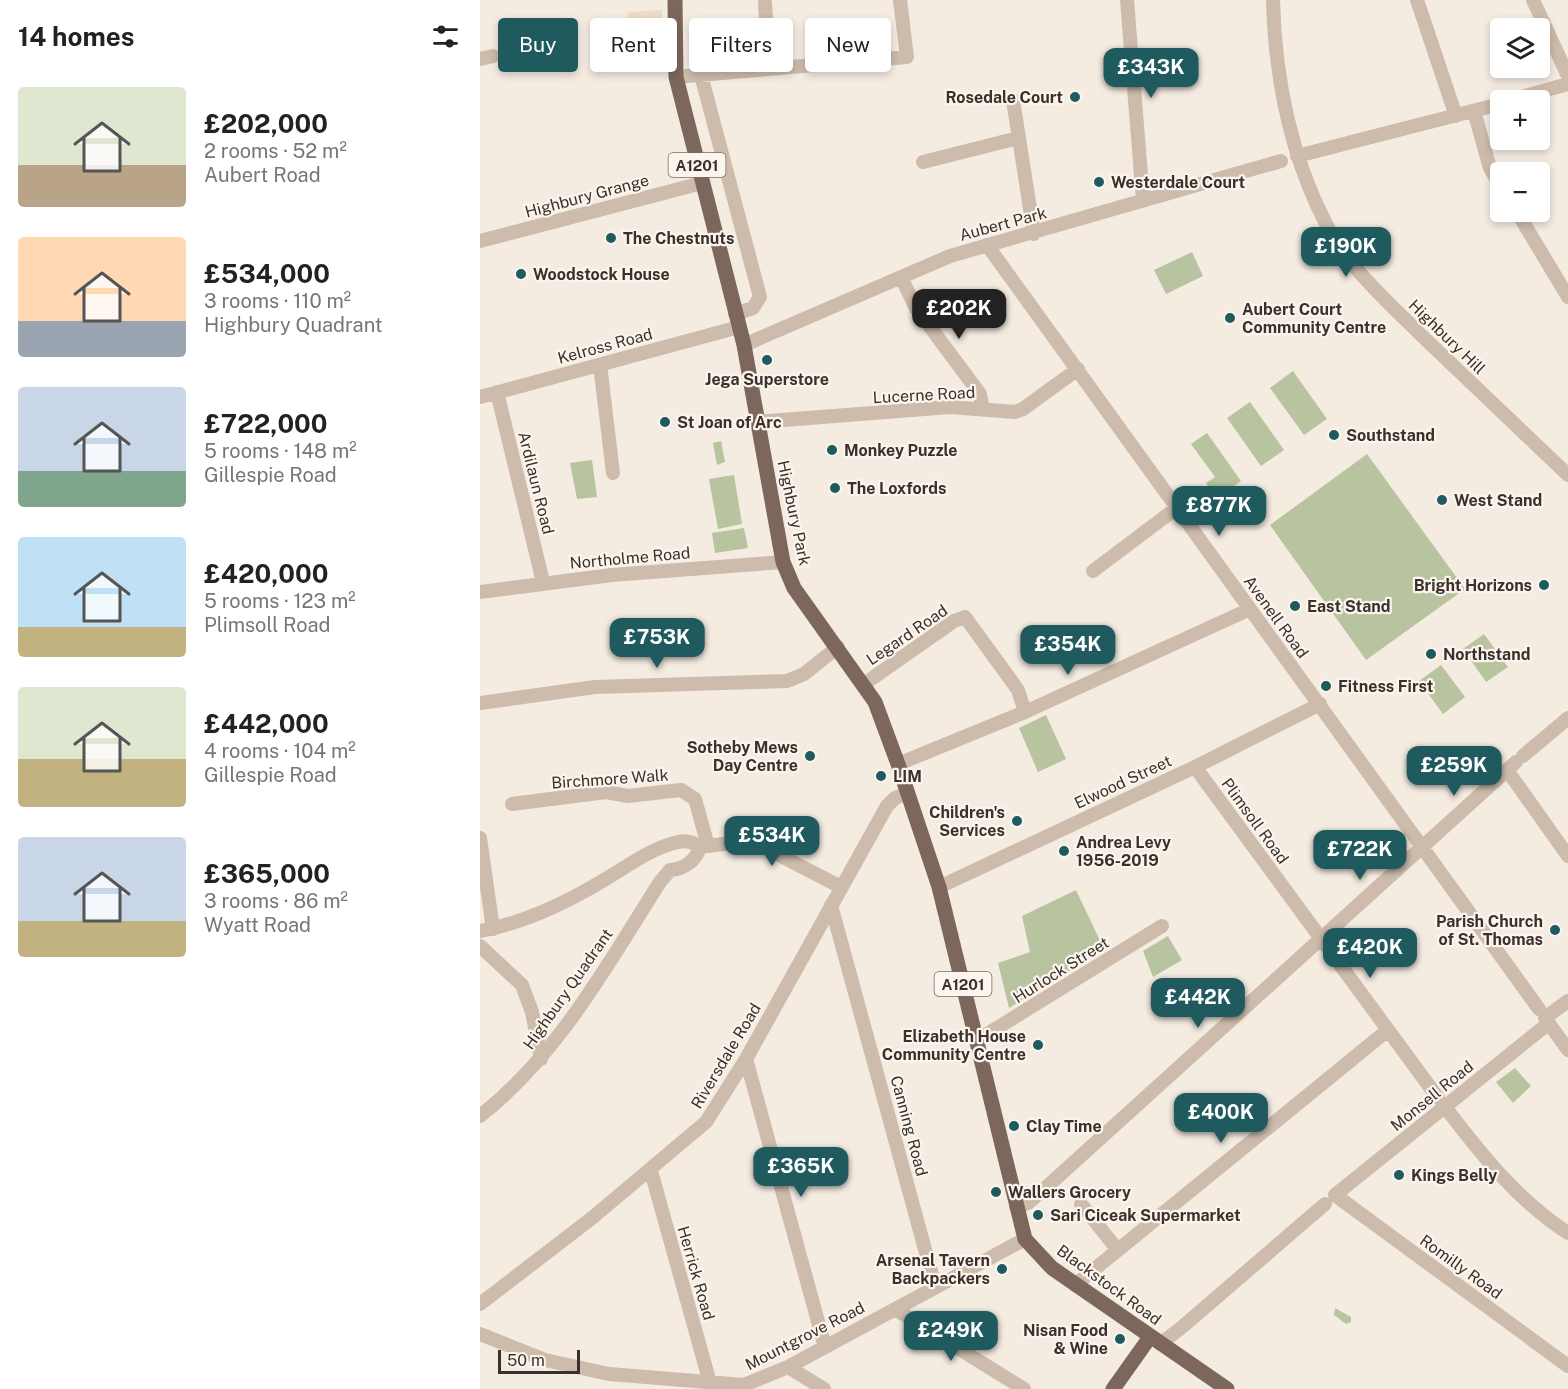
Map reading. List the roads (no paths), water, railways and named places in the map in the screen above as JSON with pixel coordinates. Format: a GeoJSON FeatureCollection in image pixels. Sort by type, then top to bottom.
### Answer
{"type":"FeatureCollection","features":[{"type":"Feature","properties":{"kind":"main road","name":"Highbury Park"},"geometry":{"type":"LineString","coordinates":[[675,0],[676,77],[744,345],[783,562],[794,588],[875,702],[898,764]]}},
{"type":"Feature","properties":{"kind":"main road","name":"Blackstock Road"},"geometry":{"type":"LineString","coordinates":[[898,764],[939,887],[1025,1239],[1039,1257],[1076,1285],[1227,1389]]}},
{"type":"Feature","properties":{"kind":"main road"},"geometry":{"type":"LineString","coordinates":[[1113,1389],[1155,1340]]}},
{"type":"Feature","properties":{"kind":"street"},"geometry":{"type":"LineString","coordinates":[[793,67],[907,57],[900,0]]}},
{"type":"Feature","properties":{"kind":"street"},"geometry":{"type":"LineString","coordinates":[[1126,0],[1143,201]]}},
{"type":"Feature","properties":{"kind":"street","name":"Highbury Hill"},"geometry":{"type":"LineString","coordinates":[[1273,0],[1276,56],[1286,115],[1296,156],[1326,225],[1381,295],[1568,475]]}},
{"type":"Feature","properties":{"kind":"street"},"geometry":{"type":"LineString","coordinates":[[1417,0],[1456,116]]}},
{"type":"Feature","properties":{"kind":"street"},"geometry":{"type":"LineString","coordinates":[[1533,0],[1568,76]]}},
{"type":"Feature","properties":{"kind":"street"},"geometry":{"type":"LineString","coordinates":[[765,3],[766,18]]}},
{"type":"Feature","properties":{"kind":"street"},"geometry":{"type":"LineString","coordinates":[[676,77],[734,72]]}},
{"type":"Feature","properties":{"kind":"street"},"geometry":{"type":"LineString","coordinates":[[700,75],[760,297],[753,308],[737,321]]}},
{"type":"Feature","properties":{"kind":"street"},"geometry":{"type":"LineString","coordinates":[[1547,90],[1568,84]]}},
{"type":"Feature","properties":{"kind":"street"},"geometry":{"type":"LineString","coordinates":[[1013,100],[1034,234]]}},
{"type":"Feature","properties":{"kind":"street"},"geometry":{"type":"LineString","coordinates":[[1296,156],[1490,107]]}},
{"type":"Feature","properties":{"kind":"street"},"geometry":{"type":"LineString","coordinates":[[1474,111],[1490,168]]}},
{"type":"Feature","properties":{"kind":"street"},"geometry":{"type":"LineString","coordinates":[[923,162],[1018,138]]}},
{"type":"Feature","properties":{"kind":"street","name":"Aubert Park"},"geometry":{"type":"LineString","coordinates":[[744,345],[901,277],[987,245],[1034,234],[1281,161]]}},
{"type":"Feature","properties":{"kind":"street","name":"Highbury Grange"},"geometry":{"type":"LineString","coordinates":[[480,241],[702,183]]}},
{"type":"Feature","properties":{"kind":"street"},"geometry":{"type":"LineString","coordinates":[[1522,222],[1568,297]]}},
{"type":"Feature","properties":{"kind":"street","name":"Avenell Road"},"geometry":{"type":"LineString","coordinates":[[987,245],[1178,507],[1248,610],[1320,704],[1568,1050]]}},
{"type":"Feature","properties":{"kind":"street"},"geometry":{"type":"LineString","coordinates":[[901,277],[916,308],[980,394],[983,409]]}},
{"type":"Feature","properties":{"kind":"street","name":"Kelross Road"},"geometry":{"type":"LineString","coordinates":[[480,397],[600,365],[737,321]]}},
{"type":"Feature","properties":{"kind":"street"},"geometry":{"type":"LineString","coordinates":[[600,365],[614,473]]}},
{"type":"Feature","properties":{"kind":"street","name":"Lucerne Road"},"geometry":{"type":"LineString","coordinates":[[758,422],[950,407],[1015,412],[1023,409],[1078,369]]}},
{"type":"Feature","properties":{"kind":"street","name":"Ardilaun Road"},"geometry":{"type":"LineString","coordinates":[[497,392],[543,582]]}},
{"type":"Feature","properties":{"kind":"street"},"geometry":{"type":"LineString","coordinates":[[1093,571],[1178,507]]}},
{"type":"Feature","properties":{"kind":"street","name":"Northolme Road"},"geometry":{"type":"LineString","coordinates":[[480,592],[543,582],[783,562]]}},
{"type":"Feature","properties":{"kind":"street"},"geometry":{"type":"LineString","coordinates":[[898,764],[1026,712],[1248,610]]}},
{"type":"Feature","properties":{"kind":"street","name":"Legard Road"},"geometry":{"type":"LineString","coordinates":[[864,684],[965,615],[1018,690],[1026,712]]}},
{"type":"Feature","properties":{"kind":"street"},"geometry":{"type":"LineString","coordinates":[[480,703],[595,687],[787,681],[804,674],[838,647]]}},
{"type":"Feature","properties":{"kind":"street","name":"Elwood Street"},"geometry":{"type":"LineString","coordinates":[[939,887],[1195,767],[1320,704]]}},
{"type":"Feature","properties":{"kind":"street"},"geometry":{"type":"LineString","coordinates":[[1016,1207],[1028,1203],[1051,1183],[1320,938],[1568,718]]}},
{"type":"Feature","properties":{"kind":"street"},"geometry":{"type":"LineString","coordinates":[[1516,763],[1568,856]]}},
{"type":"Feature","properties":{"kind":"street","name":"Plimsoll Road"},"geometry":{"type":"LineString","coordinates":[[1195,767],[1441,1103],[1485,1158],[1524,1199],[1568,1233]]}},
{"type":"Feature","properties":{"kind":"street","name":"Birchmore Walk"},"geometry":{"type":"LineString","coordinates":[[512,804],[606,792],[628,796],[681,790],[695,799],[704,846]]}},
{"type":"Feature","properties":{"kind":"street","name":"Riversdale Road"},"geometry":{"type":"LineString","coordinates":[[480,1304],[651,1171],[706,1122],[746,1059],[887,806],[895,798],[908,793]]}},
{"type":"Feature","properties":{"kind":"street"},"geometry":{"type":"LineString","coordinates":[[480,838],[487,930],[508,926],[552,907],[604,880],[640,857],[682,841],[704,846],[739,842],[756,843],[841,887]]}},
{"type":"Feature","properties":{"kind":"street","name":"Highbury Quadrant"},"geometry":{"type":"LineString","coordinates":[[480,1116],[513,1089],[564,1030],[670,870],[681,868],[695,859],[704,846]]}},
{"type":"Feature","properties":{"kind":"street"},"geometry":{"type":"LineString","coordinates":[[663,848],[663,863],[670,870]]}},
{"type":"Feature","properties":{"kind":"street","name":"Canning Road"},"geometry":{"type":"LineString","coordinates":[[831,905],[935,1286]]}},
{"type":"Feature","properties":{"kind":"street","name":"Hurlock Street"},"geometry":{"type":"LineString","coordinates":[[976,1041],[1162,926]]}},
{"type":"Feature","properties":{"kind":"street"},"geometry":{"type":"LineString","coordinates":[[480,946],[522,985],[532,1012],[541,1059]]}},
{"type":"Feature","properties":{"kind":"street","name":"Monsell Road"},"geometry":{"type":"LineString","coordinates":[[1155,1340],[1181,1328],[1441,1103],[1544,1017],[1568,1000]]}},
{"type":"Feature","properties":{"kind":"street"},"geometry":{"type":"LineString","coordinates":[[1076,1285],[1117,1249],[1388,1030]]}},
{"type":"Feature","properties":{"kind":"street"},"geometry":{"type":"LineString","coordinates":[[746,1059],[825,1347]]}},
{"type":"Feature","properties":{"kind":"street","name":"Herrick Road"},"geometry":{"type":"LineString","coordinates":[[651,1171],[710,1383]]}},
{"type":"Feature","properties":{"kind":"street","name":"Romilly Road"},"geometry":{"type":"LineString","coordinates":[[1330,1200],[1568,1366]]}},
{"type":"Feature","properties":{"kind":"street"},"geometry":{"type":"LineString","coordinates":[[1081,1204],[1117,1249]]}},
{"type":"Feature","properties":{"kind":"street","name":"Mountgrove Road"},"geometry":{"type":"LineString","coordinates":[[480,1334],[544,1360],[577,1369],[729,1386],[751,1384],[788,1367],[1025,1239]]}},
{"type":"Feature","properties":{"kind":"street"},"geometry":{"type":"LineString","coordinates":[[895,1309],[1024,1389]]}},
{"type":"Feature","properties":{"kind":"street"},"geometry":{"type":"LineString","coordinates":[[788,1367],[824,1389]]}},
{"type":"Feature","properties":{"kind":"place","name":"Rosedale Court"},"geometry":{"type":"Point","coordinates":[1075,97]}},
{"type":"Feature","properties":{"kind":"place","name":"Westerdale Court"},"geometry":{"type":"Point","coordinates":[1099,182]}},
{"type":"Feature","properties":{"kind":"place","name":"The Chestnuts"},"geometry":{"type":"Point","coordinates":[611,238]}},
{"type":"Feature","properties":{"kind":"place","name":"Woodstock House"},"geometry":{"type":"Point","coordinates":[521,274]}},
{"type":"Feature","properties":{"kind":"place","name":"Aubert Court Community Centre"},"geometry":{"type":"Point","coordinates":[1230,318]}},
{"type":"Feature","properties":{"kind":"place","name":"Jega Superstore"},"geometry":{"type":"Point","coordinates":[767,360]}},
{"type":"Feature","properties":{"kind":"place","name":"St Joan of Arc"},"geometry":{"type":"Point","coordinates":[665,422]}},
{"type":"Feature","properties":{"kind":"place","name":"Southstand"},"geometry":{"type":"Point","coordinates":[1334,435]}},
{"type":"Feature","properties":{"kind":"place","name":"Monkey Puzzle"},"geometry":{"type":"Point","coordinates":[832,450]}},
{"type":"Feature","properties":{"kind":"place","name":"The Loxfords"},"geometry":{"type":"Point","coordinates":[835,488]}},
{"type":"Feature","properties":{"kind":"place","name":"West Stand"},"geometry":{"type":"Point","coordinates":[1442,500]}},
{"type":"Feature","properties":{"kind":"place","name":"Bright Horizons"},"geometry":{"type":"Point","coordinates":[1544,585]}},
{"type":"Feature","properties":{"kind":"place","name":"East Stand"},"geometry":{"type":"Point","coordinates":[1295,606]}},
{"type":"Feature","properties":{"kind":"place","name":"Northstand"},"geometry":{"type":"Point","coordinates":[1431,654]}},
{"type":"Feature","properties":{"kind":"place","name":"Fitness First"},"geometry":{"type":"Point","coordinates":[1326,686]}},
{"type":"Feature","properties":{"kind":"place","name":"Sotheby Mews Day Centre"},"geometry":{"type":"Point","coordinates":[810,756]}},
{"type":"Feature","properties":{"kind":"place","name":"LIM"},"geometry":{"type":"Point","coordinates":[881,776]}},
{"type":"Feature","properties":{"kind":"place","name":"Children's Services"},"geometry":{"type":"Point","coordinates":[1017,821]}},
{"type":"Feature","properties":{"kind":"place","name":"Andrea Levy 1956-2019"},"geometry":{"type":"Point","coordinates":[1064,851]}},
{"type":"Feature","properties":{"kind":"place","name":"Parish Church of St. Thomas"},"geometry":{"type":"Point","coordinates":[1555,930]}},
{"type":"Feature","properties":{"kind":"place","name":"Elizabeth House Community Centre"},"geometry":{"type":"Point","coordinates":[1038,1045]}},
{"type":"Feature","properties":{"kind":"place","name":"Clay Time"},"geometry":{"type":"Point","coordinates":[1014,1126]}},
{"type":"Feature","properties":{"kind":"place","name":"Kings Belly"},"geometry":{"type":"Point","coordinates":[1399,1175]}},
{"type":"Feature","properties":{"kind":"place","name":"Wallers Grocery"},"geometry":{"type":"Point","coordinates":[996,1192]}},
{"type":"Feature","properties":{"kind":"place","name":"Sari Ciceak Supermarket"},"geometry":{"type":"Point","coordinates":[1038,1215]}},
{"type":"Feature","properties":{"kind":"place","name":"Arsenal Tavern Backpackers"},"geometry":{"type":"Point","coordinates":[1002,1269]}},
{"type":"Feature","properties":{"kind":"place","name":"Nisan Food & Wine"},"geometry":{"type":"Point","coordinates":[1120,1339]}}]}
